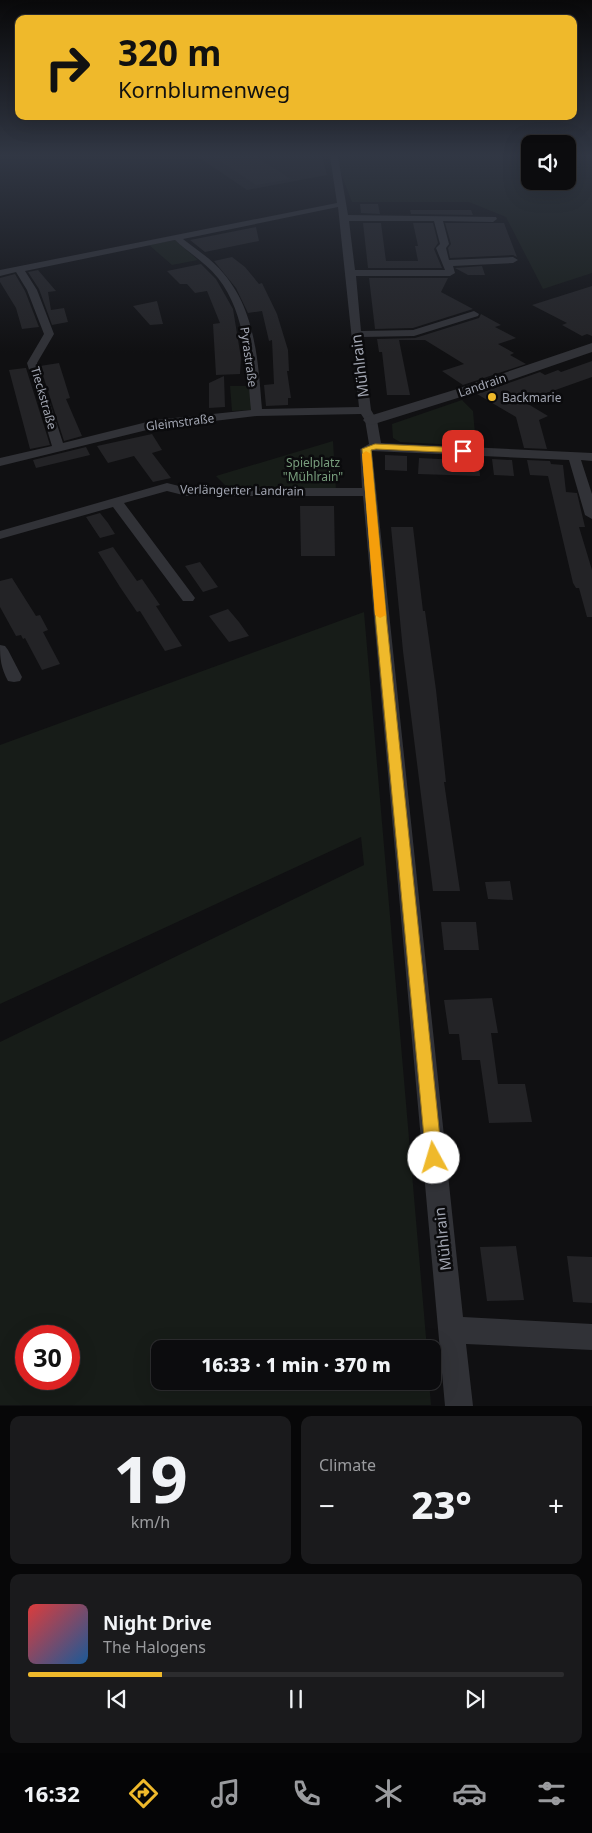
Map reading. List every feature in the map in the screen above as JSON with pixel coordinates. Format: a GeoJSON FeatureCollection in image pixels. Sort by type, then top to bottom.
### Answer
{"type":"FeatureCollection","features":[{"type":"Feature","properties":{"kind":"street"},"geometry":{"type":"LineString","coordinates":[[0,273],[253,222]]}},
{"type":"Feature","properties":{"kind":"street","name":"Mühlrain"},"geometry":{"type":"LineString","coordinates":[[345,222],[355,334],[375,446],[366,449],[369,492],[459,1406]]}},
{"type":"Feature","properties":{"kind":"street"},"geometry":{"type":"LineString","coordinates":[[351,274],[450,277],[448,262],[445,261],[441,248],[445,244],[439,222]]}},
{"type":"Feature","properties":{"kind":"street","name":"Pyrastraße"},"geometry":{"type":"LineString","coordinates":[[176,237],[222,278],[238,305],[248,334],[257,413]]}},
{"type":"Feature","properties":{"kind":"street"},"geometry":{"type":"LineString","coordinates":[[448,262],[513,260]]}},
{"type":"Feature","properties":{"kind":"street","name":"Tieckstraße"},"geometry":{"type":"LineString","coordinates":[[19,269],[32,290],[49,334],[32,363],[58,447]]}},
{"type":"Feature","properties":{"kind":"street"},"geometry":{"type":"LineString","coordinates":[[355,334],[414,333],[474,314]]}},
{"type":"Feature","properties":{"kind":"street","name":"Landrain"},"geometry":{"type":"LineString","coordinates":[[368,415],[460,393],[592,347]]}},
{"type":"Feature","properties":{"kind":"street","name":"Gleimstraße"},"geometry":{"type":"LineString","coordinates":[[0,462],[154,424],[257,413],[368,415]]}},
{"type":"Feature","properties":{"kind":"street"},"geometry":{"type":"LineString","coordinates":[[375,446],[592,457]]}},
{"type":"Feature","properties":{"kind":"street"},"geometry":{"type":"LineString","coordinates":[[574,456],[592,515]]}},
{"type":"Feature","properties":{"kind":"street","name":"Verlängerter Landrain"},"geometry":{"type":"LineString","coordinates":[[0,535],[167,487],[187,492],[369,492]]}},
{"type":"Feature","properties":{"kind":"street"},"geometry":{"type":"LineString","coordinates":[[116,501],[188,598]]}},
{"type":"Feature","properties":{"kind":"street"},"geometry":{"type":"LineString","coordinates":[[0,650],[14,677]]}},
{"type":"Feature","properties":{"kind":"street"},"geometry":{"type":"LineString","coordinates":[[452,1330],[592,1337]]}},
{"type":"Feature","properties":{"kind":"green space"},"geometry":{"type":"Polygon","coordinates":[[[508,222],[592,222],[592,273],[543,289],[508,222]]]}},
{"type":"Feature","properties":{"kind":"green space"},"geometry":{"type":"Polygon","coordinates":[[[175,240],[198,260],[172,265],[149,245],[175,240]]]}},
{"type":"Feature","properties":{"kind":"green space"},"geometry":{"type":"Polygon","coordinates":[[[230,386],[250,386],[252,410],[232,411],[230,386]]]}},
{"type":"Feature","properties":{"kind":"green space"},"geometry":{"type":"Polygon","coordinates":[[[462,400],[473,411],[476,446],[400,442],[393,438],[392,424],[462,400]]]}},
{"type":"Feature","properties":{"kind":"green space","name":"Spielplatz \"Mühlrain\""},"geometry":{"type":"Polygon","coordinates":[[[333,441],[336,490],[228,488],[216,476],[333,441]]]}},
{"type":"Feature","properties":{"kind":"green space"},"geometry":{"type":"Polygon","coordinates":[[[364,612],[426,1340],[151,1340],[151,1390],[430,1390],[431,1405],[0,1405],[0,1042],[364,865],[361,837],[0,1004],[0,745],[364,612]]]}},
{"type":"Feature","properties":{"kind":"building"},"geometry":{"type":"Polygon","coordinates":[[[363,223],[381,223],[386,261],[418,261],[415,246],[418,246],[413,223],[433,223],[438,243],[434,249],[442,268],[368,268],[363,223]]]}},
{"type":"Feature","properties":{"kind":"building"},"geometry":{"type":"Polygon","coordinates":[[[445,223],[504,223],[517,257],[513,255],[450,258],[448,248],[451,244],[445,223]]]}},
{"type":"Feature","properties":{"kind":"building"},"geometry":{"type":"Polygon","coordinates":[[[256,227],[259,241],[205,252],[190,240],[256,227]]]}},
{"type":"Feature","properties":{"kind":"building"},"geometry":{"type":"Polygon","coordinates":[[[232,257],[245,267],[259,284],[262,283],[277,314],[288,350],[289,371],[287,371],[291,398],[288,398],[288,405],[266,406],[264,385],[274,384],[272,340],[269,341],[262,311],[248,313],[236,288],[214,261],[232,257]]]}},
{"type":"Feature","properties":{"kind":"building"},"geometry":{"type":"Polygon","coordinates":[[[201,264],[216,279],[233,309],[241,358],[240,374],[216,375],[213,324],[220,323],[207,291],[195,293],[187,284],[180,284],[167,271],[201,264]]]}},
{"type":"Feature","properties":{"kind":"building"},"geometry":{"type":"Polygon","coordinates":[[[482,266],[485,275],[468,275],[455,268],[482,266]]]}},
{"type":"Feature","properties":{"kind":"building"},"geometry":{"type":"Polygon","coordinates":[[[38,270],[56,291],[48,292],[51,310],[64,308],[68,322],[52,325],[39,289],[28,272],[38,270]]]}},
{"type":"Feature","properties":{"kind":"building"},"geometry":{"type":"Polygon","coordinates":[[[15,274],[25,291],[39,327],[22,329],[16,308],[0,282],[0,278],[15,274]]]}},
{"type":"Feature","properties":{"kind":"building"},"geometry":{"type":"Polygon","coordinates":[[[369,278],[448,278],[441,292],[473,309],[413,328],[375,329],[369,278]]]}},
{"type":"Feature","properties":{"kind":"building"},"geometry":{"type":"Polygon","coordinates":[[[592,286],[592,336],[587,334],[582,336],[562,325],[567,323],[532,305],[592,286]]]}},
{"type":"Feature","properties":{"kind":"building"},"geometry":{"type":"Polygon","coordinates":[[[157,301],[163,324],[150,325],[133,306],[157,301]]]}},
{"type":"Feature","properties":{"kind":"building"},"geometry":{"type":"Polygon","coordinates":[[[481,314],[501,325],[495,327],[516,338],[498,344],[514,353],[510,355],[526,364],[463,385],[442,371],[464,364],[425,340],[399,340],[410,395],[387,395],[382,352],[379,352],[377,339],[415,338],[479,318],[481,314]]]}},
{"type":"Feature","properties":{"kind":"building"},"geometry":{"type":"Polygon","coordinates":[[[592,361],[592,377],[547,393],[551,396],[528,404],[548,416],[539,420],[547,449],[524,448],[516,417],[477,394],[540,372],[545,375],[558,370],[561,372],[592,361]]]}},
{"type":"Feature","properties":{"kind":"building"},"geometry":{"type":"Polygon","coordinates":[[[59,363],[70,398],[66,399],[82,436],[64,441],[40,366],[59,363]]]}},
{"type":"Feature","properties":{"kind":"building"},"geometry":{"type":"Polygon","coordinates":[[[26,368],[50,445],[30,449],[9,370],[26,368]]]}},
{"type":"Feature","properties":{"kind":"building"},"geometry":{"type":"Polygon","coordinates":[[[224,376],[225,407],[209,408],[209,383],[224,376]]]}},
{"type":"Feature","properties":{"kind":"building"},"geometry":{"type":"Polygon","coordinates":[[[152,434],[162,450],[152,453],[171,478],[153,482],[134,456],[108,463],[97,446],[152,434]]]}},
{"type":"Feature","properties":{"kind":"building"},"geometry":{"type":"Polygon","coordinates":[[[86,447],[90,455],[36,468],[33,460],[86,447]]]}},
{"type":"Feature","properties":{"kind":"building"},"geometry":{"type":"Polygon","coordinates":[[[385,455],[407,456],[407,471],[385,470],[385,455]]]}},
{"type":"Feature","properties":{"kind":"building"},"geometry":{"type":"Polygon","coordinates":[[[419,458],[479,461],[480,476],[418,474],[419,458]]]}},
{"type":"Feature","properties":{"kind":"building"},"geometry":{"type":"Polygon","coordinates":[[[492,459],[512,460],[514,476],[494,475],[492,459]]]}},
{"type":"Feature","properties":{"kind":"building"},"geometry":{"type":"Polygon","coordinates":[[[527,460],[550,461],[551,464],[563,465],[566,492],[577,493],[585,527],[579,527],[592,570],[592,617],[587,617],[579,588],[576,588],[573,583],[548,476],[530,475],[527,460]]]}},
{"type":"Feature","properties":{"kind":"building"},"geometry":{"type":"Polygon","coordinates":[[[300,506],[334,506],[335,556],[301,556],[300,506]]]}},
{"type":"Feature","properties":{"kind":"building"},"geometry":{"type":"Polygon","coordinates":[[[100,513],[115,534],[100,538],[86,517],[100,513]]]}},
{"type":"Feature","properties":{"kind":"building"},"geometry":{"type":"Polygon","coordinates":[[[391,527],[413,527],[423,611],[425,611],[436,690],[446,782],[444,782],[460,891],[433,891],[403,651],[391,527]]]}},
{"type":"Feature","properties":{"kind":"building"},"geometry":{"type":"Polygon","coordinates":[[[113,547],[137,581],[142,579],[160,605],[156,606],[182,646],[165,651],[140,611],[137,612],[98,552],[113,547]]]}},
{"type":"Feature","properties":{"kind":"building"},"geometry":{"type":"Polygon","coordinates":[[[200,562],[218,587],[203,592],[185,566],[200,562]]]}},
{"type":"Feature","properties":{"kind":"building"},"geometry":{"type":"Polygon","coordinates":[[[12,578],[36,616],[40,615],[48,630],[43,632],[60,664],[42,670],[25,638],[23,639],[21,635],[16,636],[0,607],[0,581],[12,578]]]}},
{"type":"Feature","properties":{"kind":"building"},"geometry":{"type":"Polygon","coordinates":[[[228,609],[249,636],[229,642],[209,616],[228,609]]]}},
{"type":"Feature","properties":{"kind":"building"},"geometry":{"type":"Polygon","coordinates":[[[510,881],[513,900],[488,899],[485,882],[510,881]]]}},
{"type":"Feature","properties":{"kind":"building"},"geometry":{"type":"Polygon","coordinates":[[[441,922],[476,922],[479,950],[444,950],[441,922]]]}},
{"type":"Feature","properties":{"kind":"building"},"geometry":{"type":"Polygon","coordinates":[[[492,998],[498,1033],[491,1033],[498,1084],[525,1084],[532,1122],[489,1123],[480,1060],[462,1060],[459,1034],[449,1034],[444,1000],[492,998]]]}},
{"type":"Feature","properties":{"kind":"building"},"geometry":{"type":"Polygon","coordinates":[[[516,1246],[524,1300],[487,1301],[480,1247],[516,1246]]]}},
{"type":"Feature","properties":{"kind":"building"},"geometry":{"type":"Polygon","coordinates":[[[567,1256],[592,1257],[592,1303],[573,1302],[567,1256]]]}},
{"type":"Feature","properties":{"kind":"slow traffic"},"geometry":{"type":"LineString","coordinates":[[366,454],[380,615]]}},
{"type":"Feature","properties":{"kind":"place","name":"Backmarie"},"geometry":{"type":"Point","coordinates":[492,397]}},
{"type":"Feature","properties":{"kind":"route"},"geometry":{"type":"LineString","coordinates":[[434,1158],[381,624],[366,449],[375,446],[463,451]]}}]}
